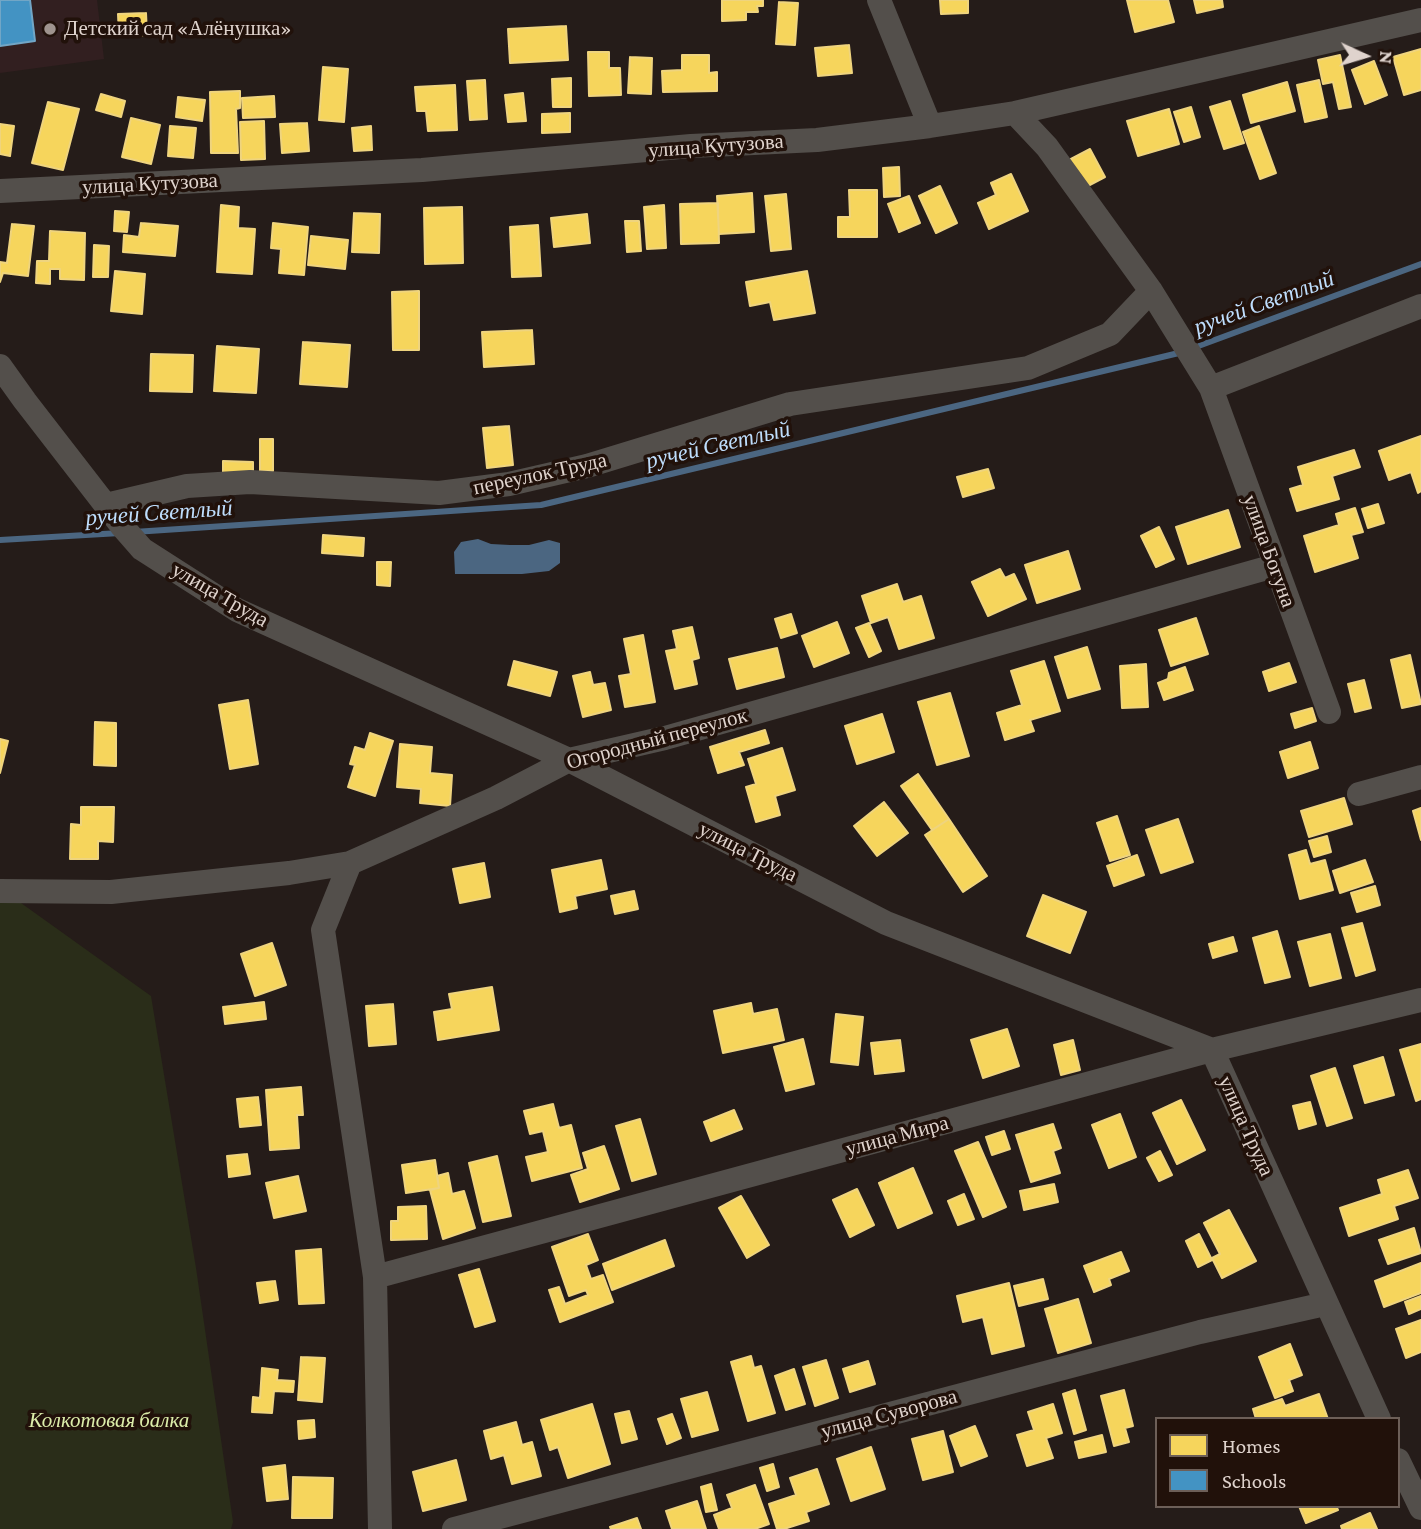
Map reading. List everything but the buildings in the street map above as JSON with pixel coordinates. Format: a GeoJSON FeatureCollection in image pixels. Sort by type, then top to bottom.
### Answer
{"type":"FeatureCollection","features":[{"type":"Feature","properties":{"kind":"street"},"geometry":{"type":"LineString","coordinates":[[879,0],[930,126]]}},
{"type":"Feature","properties":{"kind":"street","name":"улица Кутузова"},"geometry":{"type":"LineString","coordinates":[[0,191],[422,170],[691,146],[817,140],[1014,113],[1421,20]]}},
{"type":"Feature","properties":{"kind":"street","name":"улица Богуна"},"geometry":{"type":"LineString","coordinates":[[1014,113],[1047,147],[1151,291],[1211,388],[1329,712]]}},
{"type":"Feature","properties":{"kind":"street","name":"переулок Труда"},"geometry":{"type":"LineString","coordinates":[[106,505],[187,486],[250,482],[439,493],[509,484],[587,466],[790,404],[1028,369],[1110,334],[1151,291]]}},
{"type":"Feature","properties":{"kind":"street"},"geometry":{"type":"LineString","coordinates":[[1211,388],[1421,306]]}},
{"type":"Feature","properties":{"kind":"street","name":"улица Труда"},"geometry":{"type":"LineString","coordinates":[[0,366],[24,401],[138,544],[237,610],[569,760],[886,923],[1212,1050],[1378,1417]]}},
{"type":"Feature","properties":{"kind":"street","name":"Огородный переулок"},"geometry":{"type":"LineString","coordinates":[[0,891],[111,892],[289,873],[350,863],[496,799],[569,760],[665,738],[1274,566]]}},
{"type":"Feature","properties":{"kind":"street"},"geometry":{"type":"LineString","coordinates":[[1360,794],[1421,777]]}},
{"type":"Feature","properties":{"kind":"street"},"geometry":{"type":"LineString","coordinates":[[350,863],[323,930],[375,1277],[380,1529]]}},
{"type":"Feature","properties":{"kind":"street","name":"улица Мира"},"geometry":{"type":"LineString","coordinates":[[375,1277],[1212,1050],[1421,1000]]}},
{"type":"Feature","properties":{"kind":"street","name":"улица Суворова"},"geometry":{"type":"LineString","coordinates":[[454,1529],[1187,1336],[1325,1304]]}},
{"type":"Feature","properties":{"kind":"street"},"geometry":{"type":"LineString","coordinates":[[1400,1464],[1421,1508]]}},
{"type":"Feature","properties":{"kind":"shaded area","name":"Детский сад «Алёнушка»"},"geometry":{"type":"Polygon","coordinates":[[[0,0],[97,0],[104,59],[0,73],[0,0]]]}},
{"type":"Feature","properties":{"kind":"green space","name":"Колкотовая балка"},"geometry":{"type":"Polygon","coordinates":[[[0,888],[151,996],[196,1268],[233,1522],[231,1529],[0,1529],[0,888]]]}},
{"type":"Feature","properties":{"kind":"water"},"geometry":{"type":"Polygon","coordinates":[[[478,539],[491,544],[510,545],[529,545],[549,540],[560,543],[560,563],[549,571],[522,574],[455,574],[454,552],[461,542],[478,539]]]}},
{"type":"Feature","properties":{"kind":"waterway","name":"ручей Светлый"},"geometry":{"type":"LineString","coordinates":[[1193,348],[1421,264]]}},
{"type":"Feature","properties":{"kind":"waterway","name":"ручей Светлый"},"geometry":{"type":"LineString","coordinates":[[134,532],[541,505],[1183,352]]}},
{"type":"Feature","properties":{"kind":"waterway","name":"ручей Светлый"},"geometry":{"type":"LineString","coordinates":[[0,540],[120,533]]}},
{"type":"Feature","properties":{"kind":"place","name":"Детский сад «Алёнушка»"},"geometry":{"type":"Point","coordinates":[50,29]}}]}
